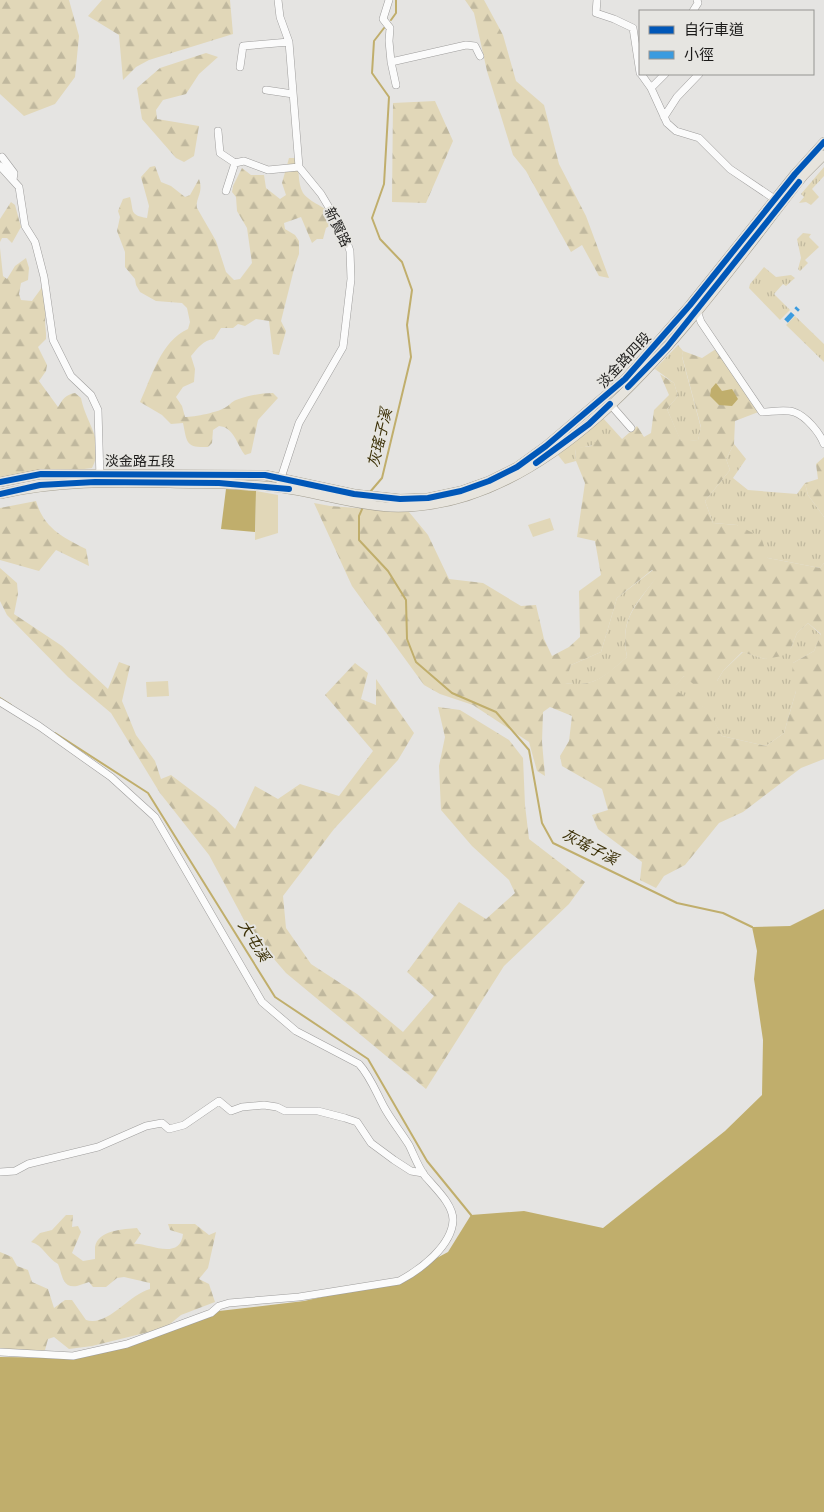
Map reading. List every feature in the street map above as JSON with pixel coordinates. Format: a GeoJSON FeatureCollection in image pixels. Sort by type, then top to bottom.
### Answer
{"type":"FeatureCollection","features":[{"type":"Feature","properties":{"kind":"main road","name":"淡金路四段"},"geometry":{"type":"LineString","coordinates":[[376,501],[390,507],[462,499],[506,482],[551,454],[610,404],[667,347],[694,308],[824,142]]}},
{"type":"Feature","properties":{"kind":"main road","name":"淡金路四段"},"geometry":{"type":"LineString","coordinates":[[778,201],[824,155]]}},
{"type":"Feature","properties":{"kind":"main road","name":"淡金路四段"},"geometry":{"type":"LineString","coordinates":[[376,501],[428,498],[452,493],[489,481],[517,467],[604,399],[694,308]]}},
{"type":"Feature","properties":{"kind":"main road","name":"淡金路五段"},"geometry":{"type":"LineString","coordinates":[[0,482],[40,474],[219,483],[280,484],[307,493],[354,497]]}},
{"type":"Feature","properties":{"kind":"main road","name":"淡金路五段"},"geometry":{"type":"LineString","coordinates":[[0,494],[40,485],[100,478]]}},
{"type":"Feature","properties":{"kind":"main road"},"geometry":{"type":"LineString","coordinates":[[280,484],[376,501]]}},
{"type":"Feature","properties":{"kind":"street"},"geometry":{"type":"LineString","coordinates":[[218,131],[220,153],[236,163],[244,161],[268,170],[299,167],[290,42],[280,17],[278,0]]}},
{"type":"Feature","properties":{"kind":"street"},"geometry":{"type":"LineString","coordinates":[[389,0],[383,19],[390,28],[391,62],[396,85]]}},
{"type":"Feature","properties":{"kind":"street"},"geometry":{"type":"LineString","coordinates":[[597,0],[596,14],[614,19],[633,28],[639,57]]}},
{"type":"Feature","properties":{"kind":"street"},"geometry":{"type":"LineString","coordinates":[[240,67],[243,46],[290,42]]}},
{"type":"Feature","properties":{"kind":"street"},"geometry":{"type":"LineString","coordinates":[[391,62],[466,45],[475,46],[480,56]]}},
{"type":"Feature","properties":{"kind":"street"},"geometry":{"type":"LineString","coordinates":[[642,75],[651,88],[664,117],[676,131],[699,138],[730,169],[778,201]]}},
{"type":"Feature","properties":{"kind":"street"},"geometry":{"type":"LineString","coordinates":[[651,88],[664,75]]}},
{"type":"Feature","properties":{"kind":"street"},"geometry":{"type":"LineString","coordinates":[[664,117],[677,97],[698,75]]}},
{"type":"Feature","properties":{"kind":"street"},"geometry":{"type":"LineString","coordinates":[[266,90],[293,94]]}},
{"type":"Feature","properties":{"kind":"street"},"geometry":{"type":"LineString","coordinates":[[2,158],[14,173],[13,180]]}},
{"type":"Feature","properties":{"kind":"street"},"geometry":{"type":"LineString","coordinates":[[226,191],[236,163]]}},
{"type":"Feature","properties":{"kind":"street"},"geometry":{"type":"LineString","coordinates":[[0,166],[19,187],[25,226],[35,242],[44,277],[52,340],[71,376],[91,395],[98,410],[100,478]]}},
{"type":"Feature","properties":{"kind":"street","name":"新賢路"},"geometry":{"type":"LineString","coordinates":[[280,484],[298,423],[343,347],[351,279],[350,251],[343,231],[321,194],[299,167]]}},
{"type":"Feature","properties":{"kind":"street"},"geometry":{"type":"LineString","coordinates":[[694,308],[701,322],[762,412],[794,412],[806,420],[822,437],[824,444]]}},
{"type":"Feature","properties":{"kind":"street"},"geometry":{"type":"LineString","coordinates":[[610,404],[631,428]]}},
{"type":"Feature","properties":{"kind":"street"},"geometry":{"type":"LineString","coordinates":[[0,702],[40,726],[111,777],[155,818],[262,1002],[296,1031],[362,1067],[423,1173],[447,1203],[453,1218],[451,1234],[444,1244],[411,1275],[399,1281],[299,1297],[229,1303],[219,1306],[211,1313],[128,1344],[73,1356],[0,1352]]}},
{"type":"Feature","properties":{"kind":"street"},"geometry":{"type":"LineString","coordinates":[[0,1172],[15,1171],[28,1164],[98,1147],[146,1126],[162,1122],[168,1128],[184,1125],[219,1101],[231,1110],[242,1107],[264,1106],[277,1107],[285,1111],[318,1111],[345,1118],[356,1122],[371,1144],[411,1171],[423,1173]]}},
{"type":"Feature","properties":{"kind":"green space"},"geometry":{"type":"Polygon","coordinates":[[[0,0],[69,0],[79,36],[75,77],[55,104],[24,116],[0,94],[0,0]]]}},
{"type":"Feature","properties":{"kind":"green space"},"geometry":{"type":"Polygon","coordinates":[[[102,0],[230,0],[233,34],[149,60],[136,67],[123,80],[119,35],[88,16],[102,0]]]}},
{"type":"Feature","properties":{"kind":"green space"},"geometry":{"type":"Polygon","coordinates":[[[465,0],[484,0],[503,35],[516,81],[544,105],[559,164],[586,216],[609,278],[599,276],[582,245],[571,252],[526,171],[513,155],[487,71],[474,13],[465,0]]]}},
{"type":"Feature","properties":{"kind":"green space"},"geometry":{"type":"Polygon","coordinates":[[[206,53],[218,57],[199,74],[186,94],[163,100],[156,110],[157,119],[199,126],[194,156],[184,162],[176,158],[142,119],[137,88],[160,68],[206,53]]]}},
{"type":"Feature","properties":{"kind":"green space"},"geometry":{"type":"Polygon","coordinates":[[[435,101],[453,141],[426,203],[392,202],[393,103],[435,101]]]}},
{"type":"Feature","properties":{"kind":"green space"},"geometry":{"type":"Polygon","coordinates":[[[289,158],[296,158],[303,193],[330,212],[337,221],[326,228],[323,239],[317,239],[312,243],[301,217],[284,223],[285,229],[295,235],[299,241],[299,254],[281,321],[286,331],[279,355],[273,354],[269,321],[256,319],[245,326],[238,324],[233,328],[221,328],[214,339],[198,347],[191,356],[195,369],[194,382],[183,387],[176,397],[182,406],[185,417],[218,411],[236,400],[254,395],[273,393],[278,398],[258,420],[251,453],[245,455],[232,433],[219,426],[213,430],[212,443],[208,447],[191,445],[187,440],[183,423],[171,424],[162,415],[140,402],[158,360],[171,342],[188,329],[190,322],[187,308],[182,303],[156,301],[140,292],[135,279],[125,267],[125,252],[117,231],[120,217],[118,211],[123,199],[130,197],[133,212],[147,218],[149,206],[141,177],[150,167],[155,166],[161,182],[171,186],[185,197],[190,195],[199,179],[201,188],[197,208],[216,241],[226,272],[234,280],[240,279],[252,263],[247,228],[237,211],[236,197],[232,192],[233,186],[242,168],[251,175],[264,175],[266,188],[280,199],[286,195],[282,183],[289,158]]]}},
{"type":"Feature","properties":{"kind":"green space"},"geometry":{"type":"Polygon","coordinates":[[[824,167],[824,176],[812,189],[819,197],[811,205],[806,202],[799,203],[804,197],[801,194],[824,167]]]}},
{"type":"Feature","properties":{"kind":"green space"},"geometry":{"type":"Polygon","coordinates":[[[11,202],[15,205],[21,227],[12,243],[7,238],[2,238],[0,242],[0,219],[11,202]]]}},
{"type":"Feature","properties":{"kind":"green space"},"geometry":{"type":"Polygon","coordinates":[[[803,233],[811,234],[809,237],[819,247],[805,260],[808,263],[800,271],[798,269],[801,258],[797,239],[803,233]]]}},
{"type":"Feature","properties":{"kind":"green space"},"geometry":{"type":"Polygon","coordinates":[[[0,248],[3,276],[7,279],[15,266],[26,258],[29,268],[28,280],[21,283],[19,294],[21,300],[32,301],[43,286],[47,296],[46,339],[38,347],[47,365],[46,371],[39,381],[58,407],[69,395],[75,393],[81,398],[96,441],[96,458],[92,468],[0,480],[0,248]]]}},
{"type":"Feature","properties":{"kind":"green space"},"geometry":{"type":"Polygon","coordinates":[[[764,267],[776,277],[791,275],[795,278],[786,286],[783,284],[774,294],[790,310],[780,320],[749,288],[750,284],[764,267]]]}},
{"type":"Feature","properties":{"kind":"green space"},"geometry":{"type":"Polygon","coordinates":[[[795,316],[824,344],[824,362],[786,325],[795,316]]]}},
{"type":"Feature","properties":{"kind":"green space"},"geometry":{"type":"Polygon","coordinates":[[[678,345],[683,351],[682,357],[701,428],[698,440],[681,442],[667,409],[678,396],[674,383],[655,369],[678,345]]]}},
{"type":"Feature","properties":{"kind":"green space"},"geometry":{"type":"Polygon","coordinates":[[[719,347],[761,411],[735,421],[734,444],[726,459],[730,470],[705,501],[713,523],[737,525],[761,537],[768,558],[820,568],[824,563],[824,759],[801,768],[743,812],[719,823],[685,865],[664,876],[656,888],[640,880],[642,862],[598,829],[592,815],[608,810],[602,789],[562,766],[560,756],[569,741],[572,716],[550,707],[543,712],[542,742],[545,776],[537,771],[529,742],[473,705],[440,694],[424,685],[352,586],[314,503],[409,512],[428,535],[449,579],[483,583],[521,606],[536,605],[544,639],[552,656],[569,647],[580,637],[579,591],[601,575],[595,541],[577,537],[585,483],[576,461],[575,448],[591,446],[603,434],[622,439],[637,426],[644,437],[651,433],[654,410],[669,395],[660,374],[674,383],[678,396],[667,409],[681,441],[698,440],[701,427],[682,356],[683,351],[702,358],[719,347]],[[652,570],[617,598],[601,652],[571,665],[565,683],[584,684],[592,682],[606,674],[627,657],[625,643],[628,621],[637,603],[658,574],[652,570]],[[808,623],[797,633],[791,648],[782,656],[765,659],[742,652],[723,671],[717,681],[699,689],[684,676],[673,689],[709,710],[722,736],[766,746],[784,733],[796,691],[791,686],[793,663],[814,651],[821,634],[808,623]]]}},
{"type":"Feature","properties":{"kind":"green space"},"geometry":{"type":"Polygon","coordinates":[[[603,418],[622,439],[575,449],[576,461],[565,464],[558,455],[603,418]]]}},
{"type":"Feature","properties":{"kind":"green space"},"geometry":{"type":"Polygon","coordinates":[[[734,444],[746,459],[733,478],[748,490],[797,494],[805,483],[808,495],[824,517],[824,563],[820,568],[768,558],[737,525],[713,523],[705,501],[730,470],[726,459],[734,444]]]}},
{"type":"Feature","properties":{"kind":"green space"},"geometry":{"type":"Polygon","coordinates":[[[824,457],[824,517],[808,495],[805,483],[818,479],[816,464],[824,457]]]}},
{"type":"Feature","properties":{"kind":"green space"},"geometry":{"type":"Polygon","coordinates":[[[256,491],[278,495],[278,533],[255,540],[256,491]]]}},
{"type":"Feature","properties":{"kind":"green space"},"geometry":{"type":"Polygon","coordinates":[[[36,501],[44,518],[55,531],[86,549],[89,566],[56,550],[39,571],[0,560],[0,508],[36,501]]]}},
{"type":"Feature","properties":{"kind":"green space"},"geometry":{"type":"Polygon","coordinates":[[[550,518],[554,530],[533,537],[528,525],[550,518]]]}},
{"type":"Feature","properties":{"kind":"green space"},"geometry":{"type":"Polygon","coordinates":[[[0,568],[17,583],[18,594],[14,614],[62,646],[108,689],[119,662],[130,666],[122,701],[136,735],[155,761],[161,779],[171,775],[216,809],[235,829],[255,786],[278,799],[300,784],[339,796],[373,751],[325,695],[355,663],[368,673],[361,699],[376,705],[376,679],[414,733],[398,760],[334,829],[283,896],[286,928],[311,964],[357,994],[403,1032],[434,996],[407,972],[459,902],[486,919],[515,893],[509,880],[472,846],[441,810],[439,766],[445,737],[438,707],[460,710],[509,740],[523,758],[529,839],[585,882],[569,904],[504,966],[426,1089],[286,973],[250,931],[209,855],[160,793],[111,713],[68,677],[7,615],[0,601],[0,568]]]}},
{"type":"Feature","properties":{"kind":"green space"},"geometry":{"type":"Polygon","coordinates":[[[653,570],[659,574],[637,603],[628,621],[625,643],[627,657],[606,675],[592,682],[584,684],[564,683],[571,665],[601,652],[617,598],[653,570]]]}},
{"type":"Feature","properties":{"kind":"green space"},"geometry":{"type":"Polygon","coordinates":[[[808,623],[821,635],[814,651],[793,663],[796,691],[784,733],[766,746],[722,736],[708,710],[672,689],[684,676],[717,681],[723,671],[743,652],[765,659],[791,648],[797,633],[808,623]]]}},
{"type":"Feature","properties":{"kind":"green space"},"geometry":{"type":"Polygon","coordinates":[[[168,681],[169,696],[147,697],[146,682],[168,681]]]}},
{"type":"Feature","properties":{"kind":"green space"},"geometry":{"type":"Polygon","coordinates":[[[66,1215],[73,1215],[72,1227],[78,1226],[81,1232],[72,1253],[83,1261],[95,1259],[95,1247],[101,1237],[119,1230],[137,1228],[141,1234],[134,1244],[162,1249],[176,1247],[181,1242],[183,1234],[170,1230],[168,1224],[195,1224],[209,1235],[216,1232],[208,1268],[199,1279],[209,1284],[215,1302],[181,1315],[165,1328],[92,1346],[69,1349],[54,1337],[48,1339],[45,1350],[37,1353],[0,1349],[0,1252],[12,1257],[17,1266],[28,1270],[32,1282],[48,1289],[54,1308],[65,1300],[72,1300],[86,1320],[102,1319],[142,1292],[150,1289],[150,1283],[124,1277],[117,1278],[106,1287],[93,1287],[89,1282],[77,1286],[65,1283],[58,1264],[39,1246],[31,1242],[40,1233],[52,1230],[66,1215]]]}},
{"type":"Feature","properties":{"kind":"shaded area"},"geometry":{"type":"Polygon","coordinates":[[[716,383],[722,391],[732,389],[738,399],[732,406],[719,405],[710,396],[711,389],[716,383]]]}},
{"type":"Feature","properties":{"kind":"shaded area"},"geometry":{"type":"Polygon","coordinates":[[[226,489],[256,491],[255,532],[221,529],[226,489]]]}},
{"type":"Feature","properties":{"kind":"shaded area"},"geometry":{"type":"Polygon","coordinates":[[[824,909],[824,1512],[0,1512],[0,1357],[74,1358],[129,1347],[219,1311],[304,1301],[394,1281],[448,1252],[471,1215],[524,1211],[603,1228],[725,1131],[762,1095],[763,1040],[754,979],[757,951],[752,927],[790,926],[824,909]]]}},
{"type":"Feature","properties":{"kind":"waterway","name":"灰瑤子溪"},"geometry":{"type":"LineString","coordinates":[[391,20],[396,13],[396,0]]}},
{"type":"Feature","properties":{"kind":"waterway","name":"灰瑤子溪"},"geometry":{"type":"LineString","coordinates":[[370,492],[382,478],[411,357],[407,325],[412,290],[402,262],[380,239],[372,218],[384,184],[389,97],[372,73],[374,41],[384,28]]}},
{"type":"Feature","properties":{"kind":"waterway","name":"灰瑤子溪"},"geometry":{"type":"LineString","coordinates":[[363,507],[359,516],[359,540],[388,571],[406,600],[407,639],[416,662],[452,693],[496,712],[529,750],[542,823],[553,843],[677,903],[723,913],[752,927]]}},
{"type":"Feature","properties":{"kind":"waterway","name":"大屯溪"},"geometry":{"type":"LineString","coordinates":[[0,698],[11,705]]}},
{"type":"Feature","properties":{"kind":"waterway","name":"大屯溪"},"geometry":{"type":"LineString","coordinates":[[55,733],[148,793],[275,997],[368,1059],[427,1161],[471,1215]]}},
{"type":"Feature","properties":{"kind":"marked path"},"geometry":{"type":"LineString","coordinates":[[786,321],[798,308]]}},
{"type":"Feature","properties":{"kind":"cycle path"},"geometry":{"type":"LineString","coordinates":[[0,482],[41,474],[265,475],[354,494],[400,499],[428,498],[461,491],[489,481],[517,467],[546,446],[625,379],[690,305],[795,174],[824,142]]}},
{"type":"Feature","properties":{"kind":"cycle path"},"geometry":{"type":"LineString","coordinates":[[628,387],[667,347],[799,182]]}},
{"type":"Feature","properties":{"kind":"cycle path"},"geometry":{"type":"LineString","coordinates":[[536,463],[589,424],[610,404]]}},
{"type":"Feature","properties":{"kind":"cycle path"},"geometry":{"type":"LineString","coordinates":[[0,494],[40,485],[95,482],[219,483],[289,489]]}}]}
